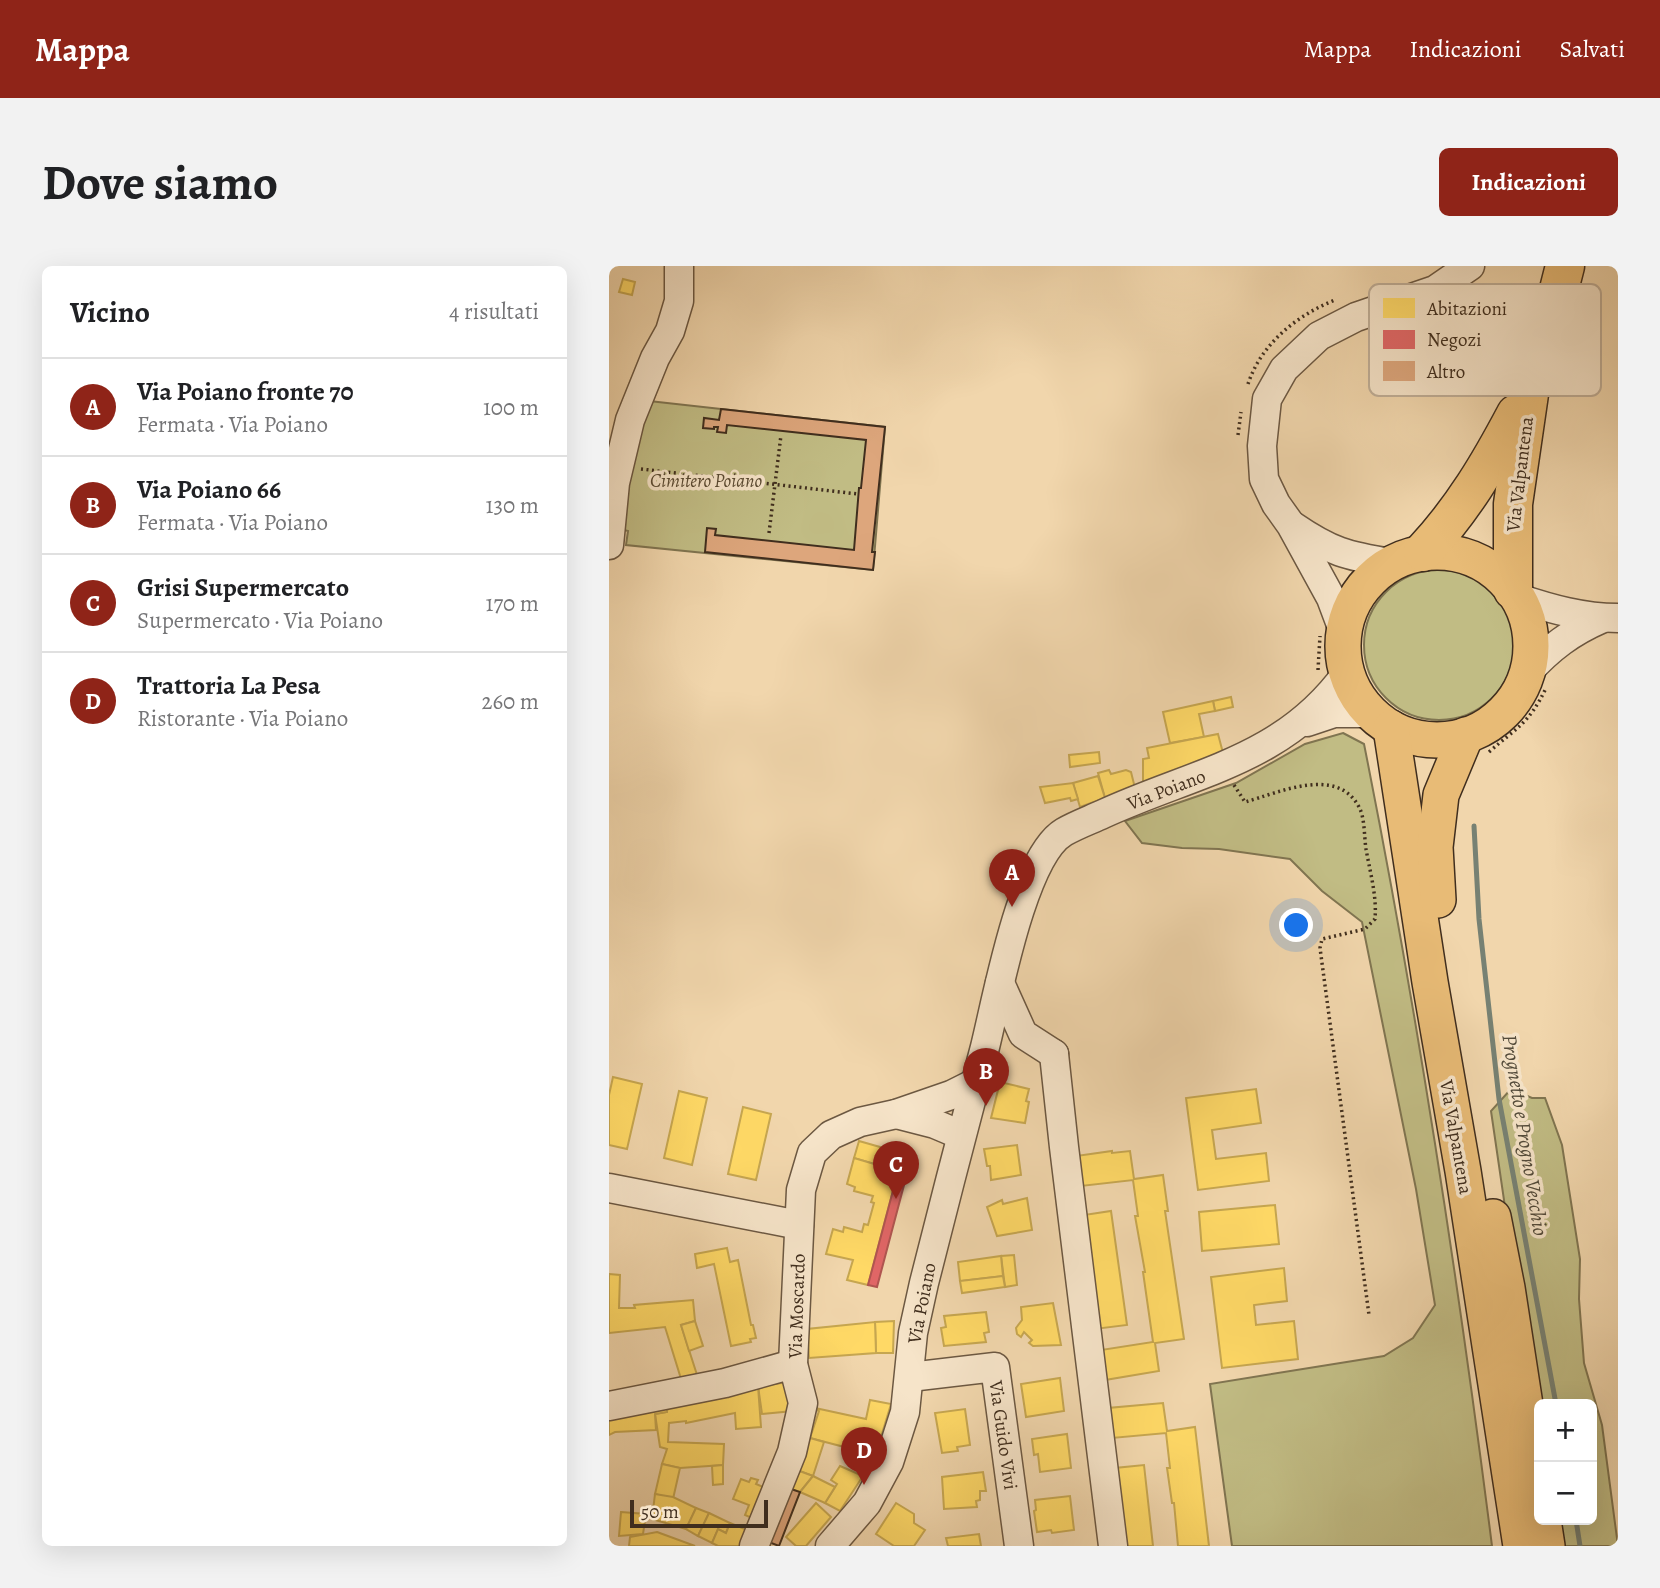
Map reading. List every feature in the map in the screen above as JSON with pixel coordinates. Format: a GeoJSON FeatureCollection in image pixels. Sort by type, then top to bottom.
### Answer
{"type":"FeatureCollection","features":[{"type":"Feature","properties":{"kind":"highway"},"geometry":{"type":"LineString","coordinates":[[1560,284],[1565,266]]}},
{"type":"Feature","properties":{"kind":"highway","name":"Via Valpantena"},"geometry":{"type":"LineString","coordinates":[[1407,558],[1452,520],[1490,463],[1525,396]]}},
{"type":"Feature","properties":{"kind":"highway","name":"Via Valpantena"},"geometry":{"type":"LineString","coordinates":[[1516,594],[1513,504],[1529,396]]}},
{"type":"Feature","properties":{"kind":"main road","name":"Via Valpantena"},"geometry":{"type":"LineString","coordinates":[[1476,745],[1415,738],[1380,721],[1332,674],[1342,652],[1331,630],[1374,575],[1407,558],[1448,552],[1473,559],[1492,570],[1516,594],[1526,616],[1531,634],[1531,653],[1539,676],[1483,728],[1476,745],[1441,795],[1436,847],[1436,880],[1444,949],[1507,1288],[1534,1464]]}},
{"type":"Feature","properties":{"kind":"main road","name":"Via Valpantena"},"geometry":{"type":"LineString","coordinates":[[1380,721],[1463,1171],[1521,1546]]}},
{"type":"Feature","properties":{"kind":"main road"},"geometry":{"type":"LineString","coordinates":[[1544,1525],[1547,1546]]}},
{"type":"Feature","properties":{"kind":"street"},"geometry":{"type":"LineString","coordinates":[[609,545],[615,483],[627,432],[680,302],[679,266]]}},
{"type":"Feature","properties":{"kind":"street","name":"Via Valpantena"},"geometry":{"type":"LineString","coordinates":[[1444,284],[1470,266]]}},
{"type":"Feature","properties":{"kind":"street","name":"Via Valpantena"},"geometry":{"type":"LineString","coordinates":[[1331,630],[1331,597],[1264,479],[1262,446],[1268,399],[1283,369],[1319,336],[1369,313]]}},
{"type":"Feature","properties":{"kind":"street","name":"Via Valpantena"},"geometry":{"type":"LineString","coordinates":[[1291,525],[1323,547],[1354,558],[1407,558]]}},
{"type":"Feature","properties":{"kind":"street"},"geometry":{"type":"LineString","coordinates":[[1516,594],[1560,612],[1610,618]]}},
{"type":"Feature","properties":{"kind":"street"},"geometry":{"type":"LineString","coordinates":[[1539,676],[1549,649],[1577,629],[1610,618]]}},
{"type":"Feature","properties":{"kind":"street","name":"Via Poiano"},"geometry":{"type":"LineString","coordinates":[[1301,724],[1329,698],[1332,674]]}},
{"type":"Feature","properties":{"kind":"street","name":"Via Poiano"},"geometry":{"type":"LineString","coordinates":[[830,1546],[867,1503],[889,1462],[905,1412],[913,1333],[923,1283],[1014,926],[1038,866],[1062,833],[1129,802],[1223,768],[1301,724],[1334,713],[1380,721]]}},
{"type":"Feature","properties":{"kind":"street"},"geometry":{"type":"LineString","coordinates":[[1000,983],[1023,1034],[1054,1054]]}},
{"type":"Feature","properties":{"kind":"street"},"geometry":{"type":"LineString","coordinates":[[985,1045],[1054,1054]]}},
{"type":"Feature","properties":{"kind":"street"},"geometry":{"type":"LineString","coordinates":[[1054,1054],[1063,1147],[1113,1546]]}},
{"type":"Feature","properties":{"kind":"street","name":"Via Moscardo"},"geometry":{"type":"LineString","coordinates":[[754,1546],[792,1452],[803,1403],[793,1364],[801,1190],[812,1153],[831,1135],[860,1122],[896,1114],[951,1095],[975,1083]]}},
{"type":"Feature","properties":{"kind":"street","name":"Via Moscardo"},"geometry":{"type":"LineString","coordinates":[[896,1114],[935,1124],[961,1135]]}},
{"type":"Feature","properties":{"kind":"street","name":"Via Moscardo"},"geometry":{"type":"LineString","coordinates":[[609,1188],[799,1225]]}},
{"type":"Feature","properties":{"kind":"street"},"geometry":{"type":"LineString","coordinates":[[609,1406],[725,1383],[793,1364]]}},
{"type":"Feature","properties":{"kind":"street","name":"Via Guido Vivi"},"geometry":{"type":"LineString","coordinates":[[910,1377],[995,1367],[1019,1546]]}},
{"type":"Feature","properties":{"kind":"path"},"geometry":{"type":"LineString","coordinates":[[1245,393],[1261,358],[1279,335],[1309,312],[1338,299]]}},
{"type":"Feature","properties":{"kind":"path"},"geometry":{"type":"LineString","coordinates":[[1238,441],[1238,420],[1242,407]]}},
{"type":"Feature","properties":{"kind":"path"},"geometry":{"type":"LineString","coordinates":[[769,533],[781,435]]}},
{"type":"Feature","properties":{"kind":"path"},"geometry":{"type":"LineString","coordinates":[[633,468],[858,494]]}},
{"type":"Feature","properties":{"kind":"path"},"geometry":{"type":"LineString","coordinates":[[1331,630],[1320,663],[1332,674]]}},
{"type":"Feature","properties":{"kind":"path"},"geometry":{"type":"LineString","coordinates":[[1476,745],[1515,733],[1527,720],[1539,704],[1539,676]]}},
{"type":"Feature","properties":{"kind":"path"},"geometry":{"type":"LineString","coordinates":[[1223,768],[1245,802],[1319,784],[1339,788],[1349,794],[1360,808],[1375,901],[1375,919],[1366,929],[1322,939],[1319,948],[1369,1315]]}},
{"type":"Feature","properties":{"kind":"green space","name":"Cimitero Poiano"},"geometry":{"type":"Polygon","coordinates":[[[640,400],[885,427],[873,570],[626,545],[628,531],[620,529],[640,400]]]}},
{"type":"Feature","properties":{"kind":"green space"},"geometry":{"type":"Polygon","coordinates":[[[1439,570],[1468,576],[1492,592],[1508,616],[1514,645],[1508,674],[1492,698],[1468,714],[1439,720],[1410,714],[1386,698],[1370,674],[1364,645],[1370,616],[1386,592],[1410,576],[1439,570]]]}},
{"type":"Feature","properties":{"kind":"green space"},"geometry":{"type":"Polygon","coordinates":[[[1343,733],[1364,744],[1402,943],[1465,1345],[1492,1546],[1232,1546],[1210,1384],[1384,1356],[1413,1338],[1435,1305],[1416,1189],[1362,922],[1322,891],[1290,859],[1219,849],[1142,843],[1125,821],[1236,783],[1305,744],[1343,733]]]}},
{"type":"Feature","properties":{"kind":"green space"},"geometry":{"type":"Polygon","coordinates":[[[1511,1089],[1532,1098],[1545,1098],[1562,1145],[1580,1259],[1579,1299],[1584,1363],[1594,1399],[1537,1399],[1530,1378],[1491,1111],[1511,1089]]]}},
{"type":"Feature","properties":{"kind":"green space"},"geometry":{"type":"Polygon","coordinates":[[[1597,1408],[1602,1425],[1618,1546],[1557,1546],[1554,1525],[1597,1525],[1597,1408]]]}},
{"type":"Feature","properties":{"kind":"building: Abitazioni"},"geometry":{"type":"Polygon","coordinates":[[[623,279],[635,282],[632,295],[619,292],[623,279]]]}},
{"type":"Feature","properties":{"kind":"building: Abitazioni"},"geometry":{"type":"Polygon","coordinates":[[[1231,697],[1233,707],[1215,711],[1213,701],[1231,697]]]}},
{"type":"Feature","properties":{"kind":"building: Abitazioni"},"geometry":{"type":"Polygon","coordinates":[[[1213,701],[1215,711],[1199,714],[1204,737],[1170,743],[1163,712],[1213,701]]]}},
{"type":"Feature","properties":{"kind":"building: Abitazioni"},"geometry":{"type":"Polygon","coordinates":[[[1218,734],[1223,753],[1143,785],[1143,759],[1149,758],[1147,748],[1218,734]]]}},
{"type":"Feature","properties":{"kind":"building: Abitazioni"},"geometry":{"type":"Polygon","coordinates":[[[1099,752],[1100,763],[1070,767],[1069,755],[1099,752]]]}},
{"type":"Feature","properties":{"kind":"building: Abitazioni"},"geometry":{"type":"Polygon","coordinates":[[[1109,770],[1111,774],[1126,770],[1131,772],[1135,788],[1105,798],[1098,773],[1109,770]]]}},
{"type":"Feature","properties":{"kind":"building: Abitazioni"},"geometry":{"type":"Polygon","coordinates":[[[1098,776],[1105,798],[1080,807],[1073,783],[1098,776]]]}},
{"type":"Feature","properties":{"kind":"building: Abitazioni"},"geometry":{"type":"Polygon","coordinates":[[[1073,783],[1078,799],[1045,803],[1040,787],[1073,783]]]}},
{"type":"Feature","properties":{"kind":"building: Abitazioni"},"geometry":{"type":"Polygon","coordinates":[[[613,1077],[642,1084],[627,1149],[609,1145],[609,1095],[613,1077]]]}},
{"type":"Feature","properties":{"kind":"building: Abitazioni"},"geometry":{"type":"Polygon","coordinates":[[[1000,1082],[1029,1089],[1025,1123],[991,1118],[1000,1082]]]}},
{"type":"Feature","properties":{"kind":"building: Abitazioni"},"geometry":{"type":"Polygon","coordinates":[[[1256,1089],[1261,1123],[1212,1130],[1216,1159],[1266,1153],[1269,1181],[1198,1190],[1186,1098],[1256,1089]]]}},
{"type":"Feature","properties":{"kind":"building: Abitazioni"},"geometry":{"type":"Polygon","coordinates":[[[679,1091],[707,1098],[692,1165],[664,1158],[679,1091]]]}},
{"type":"Feature","properties":{"kind":"building: Abitazioni"},"geometry":{"type":"Polygon","coordinates":[[[743,1107],[771,1114],[756,1180],[728,1174],[743,1107]]]}},
{"type":"Feature","properties":{"kind":"building: Abitazioni"},"geometry":{"type":"Polygon","coordinates":[[[859,1141],[887,1149],[881,1166],[854,1158],[859,1141]]]}},
{"type":"Feature","properties":{"kind":"building: Abitazioni"},"geometry":{"type":"Polygon","coordinates":[[[1017,1145],[1021,1175],[991,1180],[990,1166],[987,1166],[984,1149],[1017,1145]]]}},
{"type":"Feature","properties":{"kind":"building: Abitazioni"},"geometry":{"type":"Polygon","coordinates":[[[887,1149],[903,1153],[868,1285],[847,1280],[853,1260],[826,1254],[833,1229],[843,1232],[844,1227],[862,1232],[864,1224],[868,1225],[874,1203],[871,1202],[873,1196],[854,1191],[855,1187],[847,1184],[854,1158],[881,1166],[887,1149]]]}},
{"type":"Feature","properties":{"kind":"building: Abitazioni"},"geometry":{"type":"Polygon","coordinates":[[[1130,1151],[1134,1179],[1163,1175],[1168,1211],[1165,1211],[1184,1339],[1155,1343],[1159,1371],[1105,1380],[1101,1350],[1153,1342],[1135,1216],[1138,1216],[1133,1180],[1081,1186],[1076,1156],[1130,1151]]]}},
{"type":"Feature","properties":{"kind":"building: Abitazioni"},"geometry":{"type":"Polygon","coordinates":[[[1027,1198],[1032,1230],[997,1236],[987,1207],[1002,1200],[1003,1204],[1027,1198]]]}},
{"type":"Feature","properties":{"kind":"building: Abitazioni"},"geometry":{"type":"Polygon","coordinates":[[[1275,1205],[1279,1244],[1202,1251],[1199,1212],[1275,1205]]]}},
{"type":"Feature","properties":{"kind":"building: Abitazioni"},"geometry":{"type":"Polygon","coordinates":[[[1111,1211],[1127,1325],[1095,1329],[1084,1215],[1111,1211]]]}},
{"type":"Feature","properties":{"kind":"building: Abitazioni"},"geometry":{"type":"Polygon","coordinates":[[[727,1248],[730,1262],[738,1260],[756,1338],[750,1339],[751,1342],[731,1346],[714,1264],[697,1268],[695,1254],[727,1248]]]}},
{"type":"Feature","properties":{"kind":"building: Abitazioni"},"geometry":{"type":"Polygon","coordinates":[[[1014,1255],[1017,1285],[1005,1287],[1001,1256],[1014,1255]]]}},
{"type":"Feature","properties":{"kind":"building: Abitazioni"},"geometry":{"type":"Polygon","coordinates":[[[1001,1256],[1003,1276],[960,1281],[958,1262],[1001,1256]]]}},
{"type":"Feature","properties":{"kind":"building: Abitazioni"},"geometry":{"type":"Polygon","coordinates":[[[1284,1268],[1287,1301],[1254,1305],[1256,1325],[1294,1321],[1298,1359],[1222,1368],[1211,1277],[1284,1268]]]}},
{"type":"Feature","properties":{"kind":"building: Abitazioni"},"geometry":{"type":"Polygon","coordinates":[[[609,1274],[620,1275],[619,1308],[693,1300],[695,1321],[681,1325],[698,1378],[682,1382],[665,1327],[609,1333],[609,1274]]]}},
{"type":"Feature","properties":{"kind":"building: Abitazioni"},"geometry":{"type":"Polygon","coordinates":[[[1003,1276],[1005,1287],[962,1293],[960,1281],[1003,1276]]]}},
{"type":"Feature","properties":{"kind":"building: Abitazioni"},"geometry":{"type":"Polygon","coordinates":[[[1053,1303],[1061,1345],[1033,1346],[1029,1343],[1032,1340],[1024,1332],[1021,1337],[1017,1334],[1016,1328],[1022,1320],[1021,1307],[1053,1303]]]}},
{"type":"Feature","properties":{"kind":"building: Abitazioni"},"geometry":{"type":"Polygon","coordinates":[[[986,1312],[989,1332],[984,1333],[986,1342],[944,1346],[941,1328],[946,1327],[944,1316],[986,1312]]]}},
{"type":"Feature","properties":{"kind":"building: Abitazioni"},"geometry":{"type":"Polygon","coordinates":[[[695,1321],[703,1346],[689,1351],[681,1325],[695,1321]]]}},
{"type":"Feature","properties":{"kind":"building: Abitazioni"},"geometry":{"type":"Polygon","coordinates":[[[894,1321],[893,1353],[876,1353],[875,1322],[894,1321]]]}},
{"type":"Feature","properties":{"kind":"building: Abitazioni"},"geometry":{"type":"Polygon","coordinates":[[[875,1322],[876,1353],[809,1358],[807,1329],[875,1322]]]}},
{"type":"Feature","properties":{"kind":"building: Abitazioni"},"geometry":{"type":"Polygon","coordinates":[[[1060,1378],[1064,1411],[1026,1417],[1021,1384],[1060,1378]]]}},
{"type":"Feature","properties":{"kind":"building: Abitazioni"},"geometry":{"type":"Polygon","coordinates":[[[790,1382],[793,1411],[762,1414],[758,1386],[790,1382]]]}},
{"type":"Feature","properties":{"kind":"building: Abitazioni"},"geometry":{"type":"Polygon","coordinates":[[[758,1386],[761,1427],[736,1429],[735,1413],[686,1423],[669,1423],[668,1442],[724,1444],[723,1465],[680,1468],[662,1464],[667,1449],[660,1447],[655,1414],[667,1412],[668,1399],[758,1386]]]}},
{"type":"Feature","properties":{"kind":"building: Abitazioni"},"geometry":{"type":"Polygon","coordinates":[[[668,1399],[667,1412],[655,1414],[656,1430],[615,1432],[609,1435],[609,1409],[668,1399]]]}},
{"type":"Feature","properties":{"kind":"building: Abitazioni"},"geometry":{"type":"Polygon","coordinates":[[[870,1400],[891,1404],[874,1460],[847,1450],[848,1448],[810,1438],[819,1411],[806,1406],[866,1419],[870,1400]]]}},
{"type":"Feature","properties":{"kind":"building: Abitazioni"},"geometry":{"type":"Polygon","coordinates":[[[1163,1403],[1167,1431],[1195,1427],[1209,1546],[1178,1546],[1167,1468],[1170,1468],[1166,1433],[1112,1438],[1108,1408],[1163,1403]]]}},
{"type":"Feature","properties":{"kind":"building: Abitazioni"},"geometry":{"type":"Polygon","coordinates":[[[965,1409],[970,1445],[957,1447],[958,1451],[942,1453],[935,1413],[965,1409]]]}},
{"type":"Feature","properties":{"kind":"building: Abitazioni"},"geometry":{"type":"Polygon","coordinates":[[[1067,1434],[1071,1468],[1040,1472],[1038,1454],[1034,1455],[1032,1439],[1067,1434]]]}},
{"type":"Feature","properties":{"kind":"building: Abitazioni"},"geometry":{"type":"Polygon","coordinates":[[[810,1438],[824,1442],[813,1476],[794,1469],[810,1438]]]}},
{"type":"Feature","properties":{"kind":"building: Abitazioni"},"geometry":{"type":"Polygon","coordinates":[[[662,1464],[680,1468],[673,1499],[655,1494],[662,1464]]]}},
{"type":"Feature","properties":{"kind":"building: Abitazioni"},"geometry":{"type":"Polygon","coordinates":[[[723,1465],[723,1484],[713,1485],[712,1466],[723,1465]]]}},
{"type":"Feature","properties":{"kind":"building: Abitazioni"},"geometry":{"type":"Polygon","coordinates":[[[1144,1465],[1153,1546],[1121,1546],[1115,1468],[1144,1465]]]}},
{"type":"Feature","properties":{"kind":"building: Abitazioni"},"geometry":{"type":"Polygon","coordinates":[[[840,1466],[863,1476],[840,1511],[825,1503],[837,1484],[831,1480],[840,1466]]]}},
{"type":"Feature","properties":{"kind":"building: Abitazioni"},"geometry":{"type":"Polygon","coordinates":[[[794,1469],[813,1476],[800,1492],[788,1488],[794,1469]]]}},
{"type":"Feature","properties":{"kind":"building: Abitazioni"},"geometry":{"type":"Polygon","coordinates":[[[983,1472],[986,1491],[980,1491],[977,1507],[944,1509],[942,1477],[983,1472]]]}},
{"type":"Feature","properties":{"kind":"building: Abitazioni"},"geometry":{"type":"Polygon","coordinates":[[[813,1476],[835,1487],[825,1503],[800,1492],[813,1476]]]}},
{"type":"Feature","properties":{"kind":"building: Abitazioni"},"geometry":{"type":"Polygon","coordinates":[[[751,1478],[758,1480],[756,1484],[768,1489],[756,1520],[745,1515],[749,1505],[733,1499],[741,1479],[749,1482],[751,1478]]]}},
{"type":"Feature","properties":{"kind":"building: Abitazioni"},"geometry":{"type":"Polygon","coordinates":[[[655,1494],[673,1497],[696,1508],[686,1529],[652,1519],[655,1494]]]}},
{"type":"Feature","properties":{"kind":"building: Abitazioni"},"geometry":{"type":"Polygon","coordinates":[[[1070,1496],[1074,1530],[1037,1532],[1035,1500],[1070,1496]]]}},
{"type":"Feature","properties":{"kind":"building: Abitazioni"},"geometry":{"type":"Polygon","coordinates":[[[816,1503],[831,1517],[806,1546],[796,1546],[786,1537],[816,1503]]]}},
{"type":"Feature","properties":{"kind":"building: Abitazioni"},"geometry":{"type":"Polygon","coordinates":[[[896,1503],[914,1514],[914,1523],[925,1530],[914,1546],[894,1546],[876,1534],[896,1503]]]}},
{"type":"Feature","properties":{"kind":"building: Abitazioni"},"geometry":{"type":"Polygon","coordinates":[[[696,1508],[709,1513],[698,1536],[686,1529],[696,1508]]]}},
{"type":"Feature","properties":{"kind":"building: Abitazioni"},"geometry":{"type":"Polygon","coordinates":[[[621,1512],[646,1514],[643,1534],[619,1536],[621,1512]]]}},
{"type":"Feature","properties":{"kind":"building: Abitazioni"},"geometry":{"type":"Polygon","coordinates":[[[709,1513],[730,1523],[726,1533],[718,1529],[712,1543],[698,1536],[709,1513]]]}},
{"type":"Feature","properties":{"kind":"building: Abitazioni"},"geometry":{"type":"Polygon","coordinates":[[[730,1523],[752,1532],[745,1546],[718,1546],[712,1543],[718,1529],[726,1533],[730,1523]]]}},
{"type":"Feature","properties":{"kind":"building: Abitazioni"},"geometry":{"type":"Polygon","coordinates":[[[657,1532],[695,1546],[629,1546],[630,1537],[657,1532]]]}},
{"type":"Feature","properties":{"kind":"building: Abitazioni"},"geometry":{"type":"Polygon","coordinates":[[[979,1534],[981,1546],[948,1546],[946,1538],[979,1534]]]}},
{"type":"Feature","properties":{"kind":"building: Negozi"},"geometry":{"type":"Polygon","coordinates":[[[903,1153],[912,1155],[877,1287],[868,1285],[903,1153]]]}},
{"type":"Feature","properties":{"kind":"building: Altro"},"geometry":{"type":"Polygon","coordinates":[[[721,409],[885,427],[872,552],[875,552],[873,570],[705,552],[707,528],[716,529],[715,535],[854,550],[861,488],[866,440],[727,425],[726,433],[717,432],[718,427],[703,428],[704,418],[719,420],[721,409]]]}},
{"type":"Feature","properties":{"kind":"building: Altro"},"geometry":{"type":"Polygon","coordinates":[[[788,1488],[800,1492],[779,1546],[766,1541],[788,1488]]]}},
{"type":"Feature","properties":{"kind":"waterway","name":"Prognetto e Progno Vecchio"},"geometry":{"type":"LineString","coordinates":[[1474,826],[1479,919],[1499,1099],[1555,1399]]}},
{"type":"Feature","properties":{"kind":"waterway","name":"Prognetto e Progno Vecchio"},"geometry":{"type":"LineString","coordinates":[[1577,1525],[1580,1546]]}},
{"type":"Feature","properties":{"kind":"place","name":"Via Poiano fronte 70"},"geometry":{"type":"Point","coordinates":[1012,907]}},
{"type":"Feature","properties":{"kind":"place","name":"Via Poiano 66"},"geometry":{"type":"Point","coordinates":[986,1106]}},
{"type":"Feature","properties":{"kind":"place","name":"Grisi Supermercato"},"geometry":{"type":"Point","coordinates":[896,1199]}},
{"type":"Feature","properties":{"kind":"place","name":"Trattoria La Pesa"},"geometry":{"type":"Point","coordinates":[864,1485]}}]}
